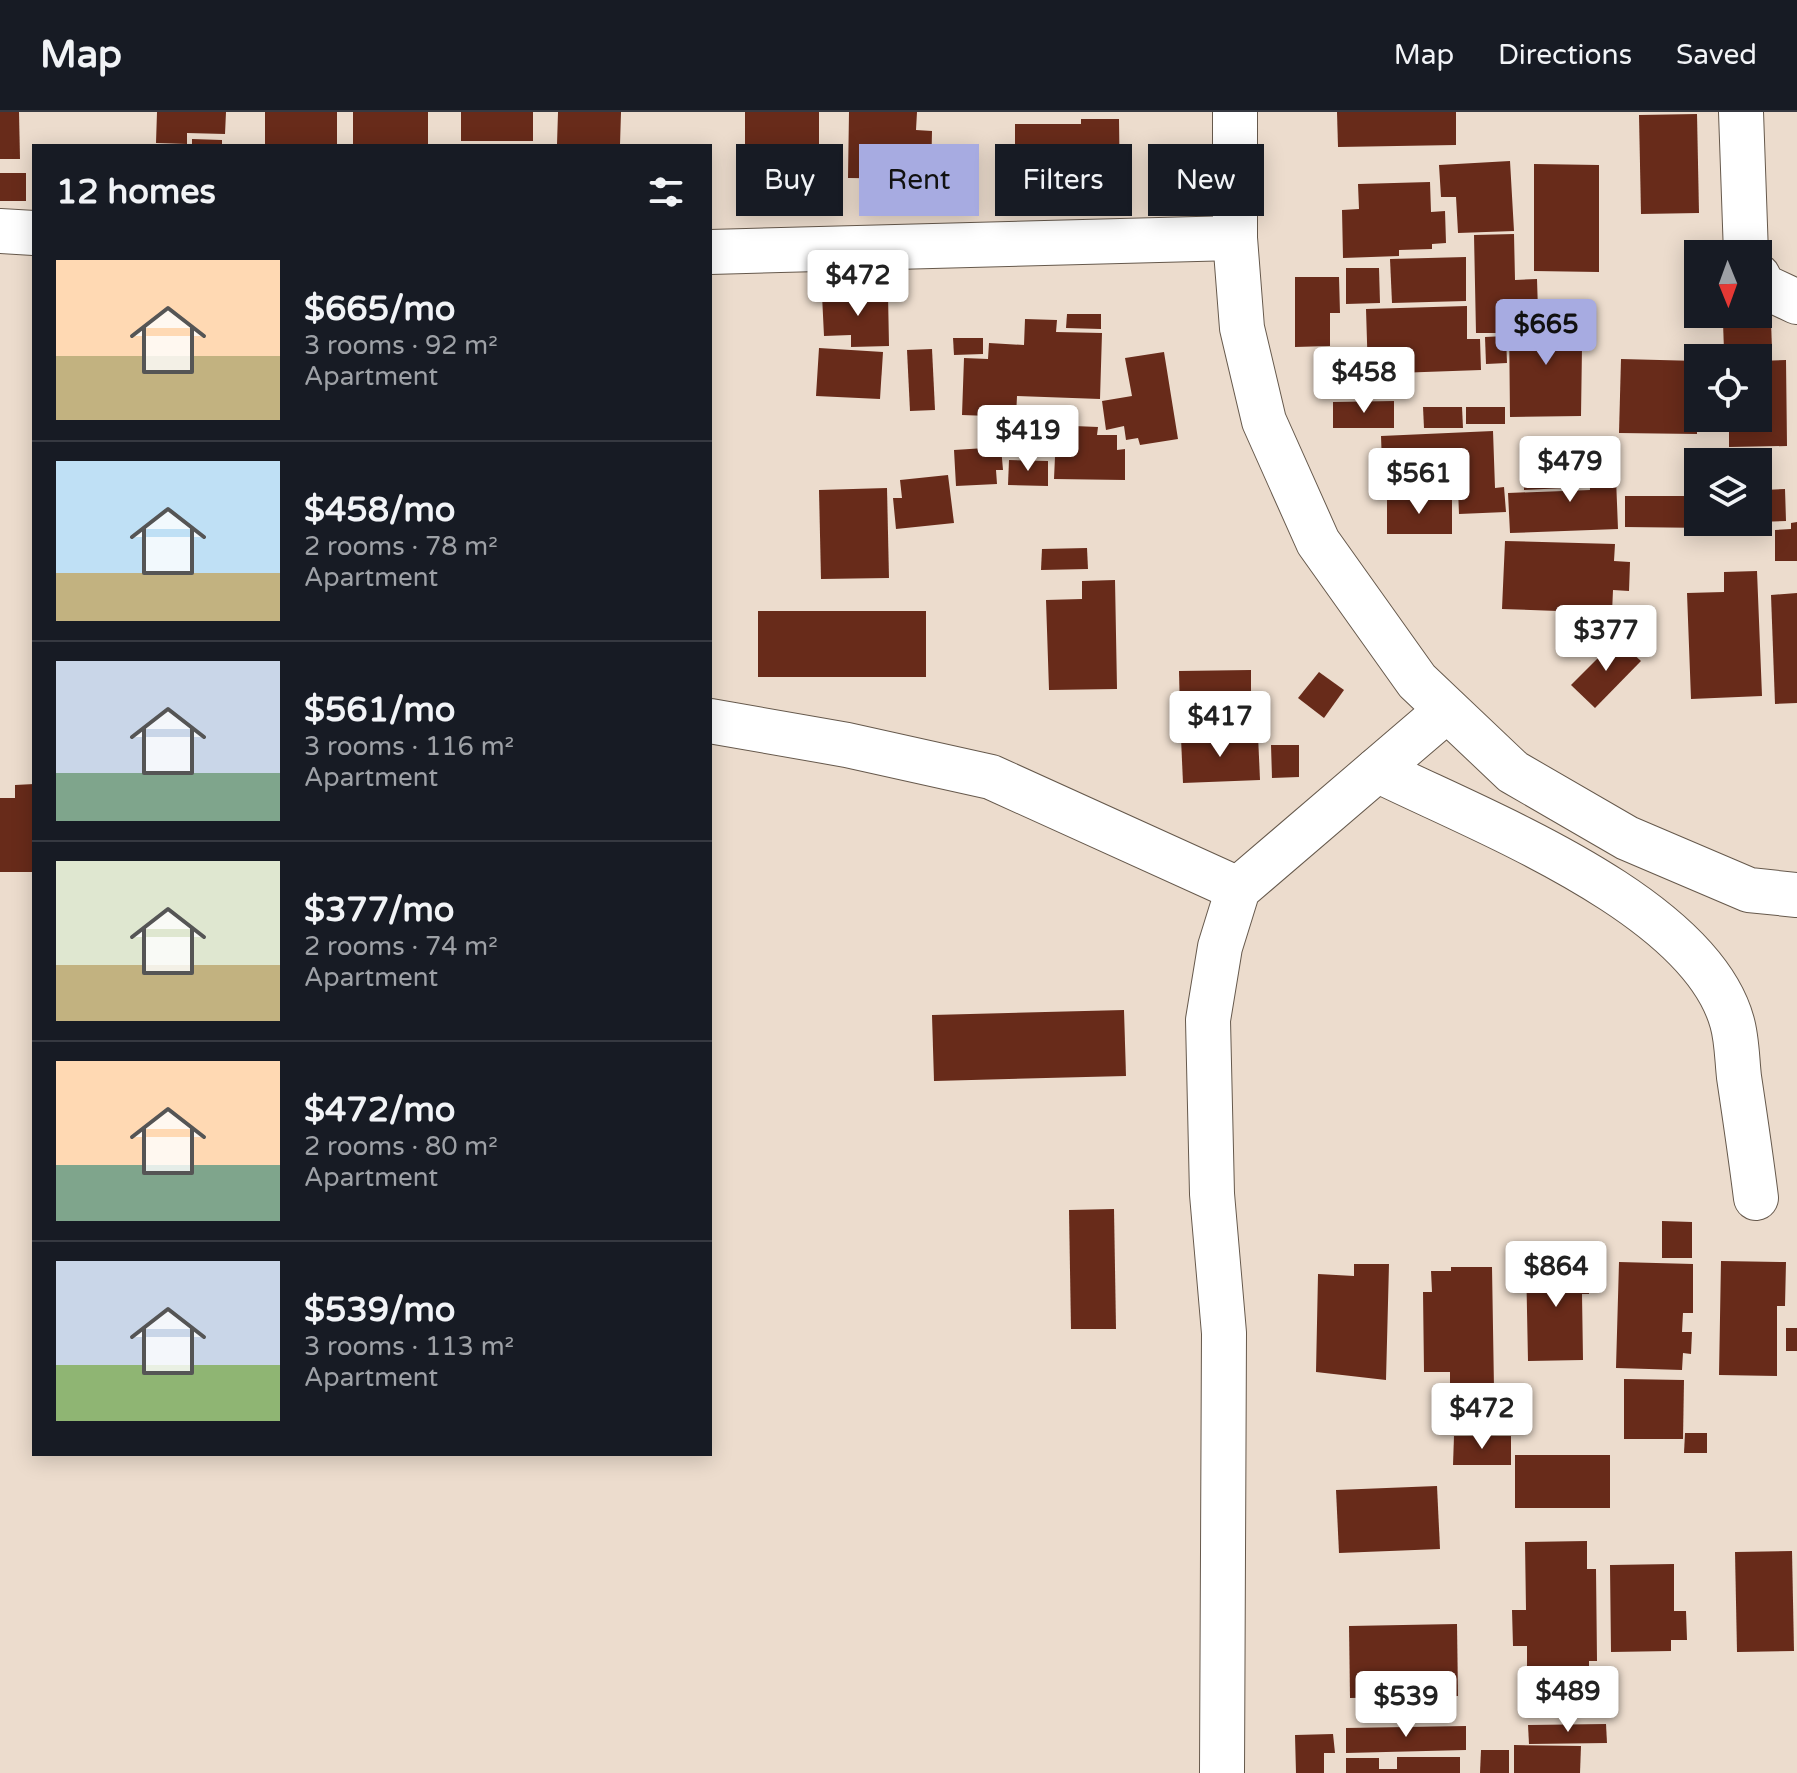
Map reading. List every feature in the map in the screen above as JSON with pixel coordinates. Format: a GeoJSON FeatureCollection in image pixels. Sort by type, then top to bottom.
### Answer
{"type":"FeatureCollection","features":[{"type":"Feature","properties":{"kind":"street"},"geometry":{"type":"LineString","coordinates":[[1235,112],[1235,238],[1242,328],[1264,421],[1318,542],[1417,681],[1513,772],[1627,838],[1749,890],[1797,895]]}},
{"type":"Feature","properties":{"kind":"street"},"geometry":{"type":"LineString","coordinates":[[1741,112],[1746,240]]}},
{"type":"Feature","properties":{"kind":"street"},"geometry":{"type":"LineString","coordinates":[[0,231],[32,233]]}},
{"type":"Feature","properties":{"kind":"street"},"geometry":{"type":"LineString","coordinates":[[712,252],[1235,238]]}},
{"type":"Feature","properties":{"kind":"street"},"geometry":{"type":"LineString","coordinates":[[1772,290],[1797,302]]}},
{"type":"Feature","properties":{"kind":"street"},"geometry":{"type":"LineString","coordinates":[[1222,1773],[1224,1333],[1212,1194],[1208,1020],[1220,947],[1238,889],[1447,710]]}},
{"type":"Feature","properties":{"kind":"street"},"geometry":{"type":"LineString","coordinates":[[712,721],[847,745],[991,777],[1238,889]]}},
{"type":"Feature","properties":{"kind":"street"},"geometry":{"type":"LineString","coordinates":[[1377,770],[1631,901],[1678,939],[1703,966],[1732,1021],[1756,1198]]}},
{"type":"Feature","properties":{"kind":"building"},"geometry":{"type":"Polygon","coordinates":[[[0,112],[19,112],[20,159],[0,159],[0,112]]]}},
{"type":"Feature","properties":{"kind":"building"},"geometry":{"type":"Polygon","coordinates":[[[157,112],[226,112],[225,134],[187,133],[187,144],[156,143],[157,112]]]}},
{"type":"Feature","properties":{"kind":"building"},"geometry":{"type":"Polygon","coordinates":[[[265,112],[337,112],[337,144],[265,144],[265,112]]]}},
{"type":"Feature","properties":{"kind":"building"},"geometry":{"type":"Polygon","coordinates":[[[353,112],[428,112],[428,144],[353,144],[353,112]]]}},
{"type":"Feature","properties":{"kind":"building"},"geometry":{"type":"Polygon","coordinates":[[[461,112],[533,112],[533,141],[461,141],[461,112]]]}},
{"type":"Feature","properties":{"kind":"building"},"geometry":{"type":"Polygon","coordinates":[[[558,112],[621,112],[620,144],[557,144],[558,112]]]}},
{"type":"Feature","properties":{"kind":"building"},"geometry":{"type":"Polygon","coordinates":[[[745,112],[819,112],[819,144],[745,144],[745,112]]]}},
{"type":"Feature","properties":{"kind":"building"},"geometry":{"type":"Polygon","coordinates":[[[849,112],[917,112],[916,130],[932,131],[932,144],[859,144],[859,178],[848,178],[849,112]]]}},
{"type":"Feature","properties":{"kind":"building"},"geometry":{"type":"Polygon","coordinates":[[[1337,112],[1456,112],[1456,145],[1338,147],[1337,112]]]}},
{"type":"Feature","properties":{"kind":"building"},"geometry":{"type":"Polygon","coordinates":[[[1697,114],[1699,213],[1641,214],[1639,115],[1697,114]]]}},
{"type":"Feature","properties":{"kind":"building"},"geometry":{"type":"Polygon","coordinates":[[[1081,119],[1119,119],[1119,144],[1015,144],[1015,124],[1081,124],[1081,119]]]}},
{"type":"Feature","properties":{"kind":"building"},"geometry":{"type":"Polygon","coordinates":[[[192,139],[222,140],[222,144],[192,144],[192,139]]]}},
{"type":"Feature","properties":{"kind":"building"},"geometry":{"type":"Polygon","coordinates":[[[1510,161],[1514,231],[1458,233],[1456,197],[1441,197],[1439,165],[1510,161]]]}},
{"type":"Feature","properties":{"kind":"building"},"geometry":{"type":"Polygon","coordinates":[[[1534,164],[1599,165],[1599,272],[1534,271],[1534,164]]]}},
{"type":"Feature","properties":{"kind":"building"},"geometry":{"type":"Polygon","coordinates":[[[0,173],[26,173],[26,201],[0,201],[0,173]]]}},
{"type":"Feature","properties":{"kind":"building"},"geometry":{"type":"Polygon","coordinates":[[[1430,182],[1431,212],[1445,211],[1446,243],[1432,244],[1432,249],[1399,250],[1399,256],[1343,258],[1342,210],[1359,209],[1358,184],[1430,182]]]}},
{"type":"Feature","properties":{"kind":"building"},"geometry":{"type":"Polygon","coordinates":[[[1514,234],[1515,280],[1537,279],[1538,311],[1504,313],[1505,333],[1476,333],[1474,235],[1514,234]]]}},
{"type":"Feature","properties":{"kind":"building"},"geometry":{"type":"Polygon","coordinates":[[[1466,257],[1466,301],[1392,303],[1390,259],[1466,257]]]}},
{"type":"Feature","properties":{"kind":"building"},"geometry":{"type":"Polygon","coordinates":[[[1346,268],[1379,268],[1380,303],[1346,304],[1346,268]]]}},
{"type":"Feature","properties":{"kind":"building"},"geometry":{"type":"Polygon","coordinates":[[[1295,277],[1339,277],[1340,313],[1330,313],[1330,346],[1295,347],[1295,277]]]}},
{"type":"Feature","properties":{"kind":"building"},"geometry":{"type":"Polygon","coordinates":[[[888,294],[889,346],[851,347],[851,335],[824,336],[822,295],[888,294]]]}},
{"type":"Feature","properties":{"kind":"building"},"geometry":{"type":"Polygon","coordinates":[[[1467,306],[1467,339],[1480,339],[1481,370],[1368,374],[1366,309],[1467,306]]]}},
{"type":"Feature","properties":{"kind":"building"},"geometry":{"type":"Polygon","coordinates":[[[1067,314],[1101,314],[1101,329],[1066,328],[1067,314]]]}},
{"type":"Feature","properties":{"kind":"building"},"geometry":{"type":"Polygon","coordinates":[[[1025,319],[1057,320],[1056,332],[1102,333],[1100,399],[1017,396],[1016,417],[962,415],[964,358],[988,359],[989,343],[1024,345],[1025,319]]]}},
{"type":"Feature","properties":{"kind":"building"},"geometry":{"type":"Polygon","coordinates":[[[1509,319],[1586,319],[1587,347],[1582,347],[1581,416],[1510,417],[1509,319]]]}},
{"type":"Feature","properties":{"kind":"building"},"geometry":{"type":"Polygon","coordinates":[[[1723,328],[1771,328],[1772,344],[1724,344],[1723,328]]]}},
{"type":"Feature","properties":{"kind":"building"},"geometry":{"type":"Polygon","coordinates":[[[1506,336],[1507,363],[1486,364],[1485,337],[1506,336]]]}},
{"type":"Feature","properties":{"kind":"building"},"geometry":{"type":"Polygon","coordinates":[[[953,338],[983,338],[983,354],[954,355],[953,338]]]}},
{"type":"Feature","properties":{"kind":"building"},"geometry":{"type":"Polygon","coordinates":[[[819,348],[883,352],[880,399],[816,396],[819,348]]]}},
{"type":"Feature","properties":{"kind":"building"},"geometry":{"type":"Polygon","coordinates":[[[932,349],[935,410],[910,411],[907,350],[932,349]]]}},
{"type":"Feature","properties":{"kind":"building"},"geometry":{"type":"Polygon","coordinates":[[[1164,352],[1178,439],[1140,445],[1138,438],[1126,440],[1124,426],[1106,430],[1102,401],[1132,396],[1125,358],[1164,352]]]}},
{"type":"Feature","properties":{"kind":"building"},"geometry":{"type":"Polygon","coordinates":[[[1621,359],[1684,361],[1684,432],[1697,434],[1619,433],[1621,359]]]}},
{"type":"Feature","properties":{"kind":"building"},"geometry":{"type":"Polygon","coordinates":[[[1772,360],[1786,360],[1787,446],[1729,447],[1729,432],[1772,432],[1772,360]]]}},
{"type":"Feature","properties":{"kind":"building"},"geometry":{"type":"Polygon","coordinates":[[[1394,401],[1394,428],[1333,428],[1333,402],[1394,401]]]}},
{"type":"Feature","properties":{"kind":"building"},"geometry":{"type":"Polygon","coordinates":[[[1423,407],[1462,407],[1463,428],[1424,428],[1423,407]]]}},
{"type":"Feature","properties":{"kind":"building"},"geometry":{"type":"Polygon","coordinates":[[[1466,407],[1505,407],[1505,424],[1466,424],[1466,407]]]}},
{"type":"Feature","properties":{"kind":"building"},"geometry":{"type":"Polygon","coordinates":[[[1074,426],[1098,427],[1097,435],[1117,435],[1117,450],[1125,449],[1125,480],[1054,479],[1056,434],[1073,434],[1074,426]]]}},
{"type":"Feature","properties":{"kind":"building"},"geometry":{"type":"Polygon","coordinates":[[[1493,431],[1495,488],[1504,487],[1506,512],[1459,514],[1458,489],[1383,492],[1381,436],[1493,431]]]}},
{"type":"Feature","properties":{"kind":"building"},"geometry":{"type":"Polygon","coordinates":[[[1001,447],[1003,470],[996,470],[997,484],[956,486],[954,450],[1001,447]]]}},
{"type":"Feature","properties":{"kind":"building"},"geometry":{"type":"Polygon","coordinates":[[[1583,451],[1584,487],[1524,490],[1523,453],[1583,451]]]}},
{"type":"Feature","properties":{"kind":"building"},"geometry":{"type":"Polygon","coordinates":[[[1615,453],[1618,529],[1510,533],[1508,493],[1590,490],[1589,454],[1615,453]]]}},
{"type":"Feature","properties":{"kind":"building"},"geometry":{"type":"Polygon","coordinates":[[[1009,460],[1048,461],[1048,486],[1008,485],[1009,460]]]}},
{"type":"Feature","properties":{"kind":"building"},"geometry":{"type":"Polygon","coordinates":[[[948,475],[954,523],[896,529],[893,498],[902,498],[900,480],[948,475]]]}},
{"type":"Feature","properties":{"kind":"building"},"geometry":{"type":"Polygon","coordinates":[[[887,488],[889,578],[821,579],[819,490],[887,488]]]}},
{"type":"Feature","properties":{"kind":"building"},"geometry":{"type":"Polygon","coordinates":[[[1785,489],[1786,521],[1772,522],[1772,490],[1785,489]]]}},
{"type":"Feature","properties":{"kind":"building"},"geometry":{"type":"Polygon","coordinates":[[[1625,496],[1684,496],[1684,528],[1625,527],[1625,496]]]}},
{"type":"Feature","properties":{"kind":"building"},"geometry":{"type":"Polygon","coordinates":[[[1387,498],[1452,499],[1452,534],[1387,534],[1387,498]]]}},
{"type":"Feature","properties":{"kind":"building"},"geometry":{"type":"Polygon","coordinates":[[[1797,522],[1797,561],[1775,561],[1775,530],[1791,529],[1791,523],[1797,522]]]}},
{"type":"Feature","properties":{"kind":"building"},"geometry":{"type":"Polygon","coordinates":[[[1505,541],[1615,544],[1614,561],[1630,562],[1629,591],[1613,590],[1612,613],[1502,609],[1505,541]]]}},
{"type":"Feature","properties":{"kind":"building"},"geometry":{"type":"Polygon","coordinates":[[[1087,548],[1088,569],[1041,570],[1042,549],[1087,548]]]}},
{"type":"Feature","properties":{"kind":"building"},"geometry":{"type":"Polygon","coordinates":[[[1757,571],[1762,696],[1691,699],[1687,593],[1724,592],[1724,572],[1757,571]]]}},
{"type":"Feature","properties":{"kind":"building"},"geometry":{"type":"Polygon","coordinates":[[[1115,580],[1117,689],[1049,690],[1046,600],[1082,599],[1082,581],[1115,580]]]}},
{"type":"Feature","properties":{"kind":"building"},"geometry":{"type":"Polygon","coordinates":[[[1797,593],[1797,703],[1775,704],[1771,595],[1797,593]]]}},
{"type":"Feature","properties":{"kind":"building"},"geometry":{"type":"Polygon","coordinates":[[[758,611],[926,611],[926,677],[758,677],[758,611]]]}},
{"type":"Feature","properties":{"kind":"building"},"geometry":{"type":"Polygon","coordinates":[[[1617,639],[1641,661],[1595,708],[1571,685],[1617,639]]]}},
{"type":"Feature","properties":{"kind":"building"},"geometry":{"type":"Polygon","coordinates":[[[1251,670],[1251,714],[1180,714],[1179,671],[1251,670]]]}},
{"type":"Feature","properties":{"kind":"building"},"geometry":{"type":"Polygon","coordinates":[[[1319,672],[1344,690],[1324,718],[1298,698],[1319,672]]]}},
{"type":"Feature","properties":{"kind":"building"},"geometry":{"type":"Polygon","coordinates":[[[1258,735],[1260,780],[1183,783],[1181,738],[1258,735]]]}},
{"type":"Feature","properties":{"kind":"building"},"geometry":{"type":"Polygon","coordinates":[[[1271,745],[1299,745],[1299,777],[1272,778],[1271,745]]]}},
{"type":"Feature","properties":{"kind":"building"},"geometry":{"type":"Polygon","coordinates":[[[32,784],[32,872],[0,872],[0,798],[15,798],[15,785],[32,784]]]}},
{"type":"Feature","properties":{"kind":"building"},"geometry":{"type":"Polygon","coordinates":[[[1124,1010],[1126,1076],[934,1081],[932,1015],[1124,1010]]]}},
{"type":"Feature","properties":{"kind":"building"},"geometry":{"type":"Polygon","coordinates":[[[1114,1209],[1116,1329],[1071,1329],[1069,1210],[1114,1209]]]}},
{"type":"Feature","properties":{"kind":"building"},"geometry":{"type":"Polygon","coordinates":[[[1662,1221],[1692,1222],[1692,1258],[1662,1258],[1662,1221]]]}},
{"type":"Feature","properties":{"kind":"building"},"geometry":{"type":"Polygon","coordinates":[[[1588,1259],[1589,1294],[1582,1294],[1583,1360],[1528,1361],[1526,1260],[1588,1259]]]}},
{"type":"Feature","properties":{"kind":"building"},"geometry":{"type":"Polygon","coordinates":[[[1721,1261],[1786,1262],[1785,1306],[1777,1306],[1777,1376],[1719,1375],[1721,1261]]]}},
{"type":"Feature","properties":{"kind":"building"},"geometry":{"type":"Polygon","coordinates":[[[1619,1262],[1693,1264],[1693,1313],[1683,1313],[1682,1332],[1692,1332],[1691,1354],[1683,1353],[1682,1370],[1616,1368],[1619,1262]]]}},
{"type":"Feature","properties":{"kind":"building"},"geometry":{"type":"Polygon","coordinates":[[[1354,1264],[1389,1264],[1386,1380],[1316,1372],[1318,1274],[1354,1276],[1354,1264]]]}},
{"type":"Feature","properties":{"kind":"building"},"geometry":{"type":"Polygon","coordinates":[[[1451,1267],[1492,1267],[1494,1389],[1450,1389],[1450,1372],[1424,1372],[1423,1292],[1432,1292],[1431,1271],[1451,1271],[1451,1267]]]}},
{"type":"Feature","properties":{"kind":"building"},"geometry":{"type":"Polygon","coordinates":[[[1786,1328],[1797,1328],[1797,1351],[1786,1351],[1786,1328]]]}},
{"type":"Feature","properties":{"kind":"building"},"geometry":{"type":"Polygon","coordinates":[[[1624,1379],[1684,1380],[1683,1439],[1624,1439],[1624,1379]]]}},
{"type":"Feature","properties":{"kind":"building"},"geometry":{"type":"Polygon","coordinates":[[[1685,1433],[1707,1433],[1707,1453],[1684,1453],[1685,1433]]]}},
{"type":"Feature","properties":{"kind":"building"},"geometry":{"type":"Polygon","coordinates":[[[1454,1436],[1511,1436],[1511,1465],[1453,1465],[1454,1436]]]}},
{"type":"Feature","properties":{"kind":"building"},"geometry":{"type":"Polygon","coordinates":[[[1515,1455],[1610,1455],[1610,1508],[1515,1508],[1515,1455]]]}},
{"type":"Feature","properties":{"kind":"building"},"geometry":{"type":"Polygon","coordinates":[[[1437,1486],[1440,1549],[1339,1553],[1336,1490],[1437,1486]]]}},
{"type":"Feature","properties":{"kind":"building"},"geometry":{"type":"Polygon","coordinates":[[[1587,1541],[1587,1569],[1596,1569],[1597,1661],[1589,1661],[1589,1672],[1527,1673],[1527,1646],[1513,1646],[1512,1610],[1526,1610],[1525,1542],[1587,1541]]]}},
{"type":"Feature","properties":{"kind":"building"},"geometry":{"type":"Polygon","coordinates":[[[1792,1551],[1794,1651],[1737,1652],[1735,1552],[1792,1551]]]}},
{"type":"Feature","properties":{"kind":"building"},"geometry":{"type":"Polygon","coordinates":[[[1674,1564],[1674,1611],[1686,1611],[1687,1640],[1671,1640],[1671,1651],[1611,1652],[1610,1565],[1674,1564]]]}},
{"type":"Feature","properties":{"kind":"building"},"geometry":{"type":"Polygon","coordinates":[[[1457,1624],[1458,1696],[1350,1698],[1349,1626],[1457,1624]]]}},
{"type":"Feature","properties":{"kind":"building"},"geometry":{"type":"Polygon","coordinates":[[[1606,1724],[1607,1743],[1529,1744],[1528,1725],[1606,1724]]]}},
{"type":"Feature","properties":{"kind":"building"},"geometry":{"type":"Polygon","coordinates":[[[1466,1726],[1466,1750],[1346,1753],[1346,1728],[1466,1726]]]}},
{"type":"Feature","properties":{"kind":"building"},"geometry":{"type":"Polygon","coordinates":[[[1333,1734],[1335,1753],[1324,1753],[1324,1773],[1296,1773],[1295,1735],[1333,1734]]]}},
{"type":"Feature","properties":{"kind":"building"},"geometry":{"type":"Polygon","coordinates":[[[1514,1745],[1581,1746],[1580,1773],[1514,1773],[1514,1745]]]}},
{"type":"Feature","properties":{"kind":"building"},"geometry":{"type":"Polygon","coordinates":[[[1481,1750],[1509,1750],[1509,1773],[1480,1773],[1481,1750]]]}},
{"type":"Feature","properties":{"kind":"building"},"geometry":{"type":"Polygon","coordinates":[[[1397,1757],[1460,1757],[1460,1773],[1346,1773],[1346,1758],[1379,1758],[1379,1769],[1397,1769],[1397,1757]]]}}]}
